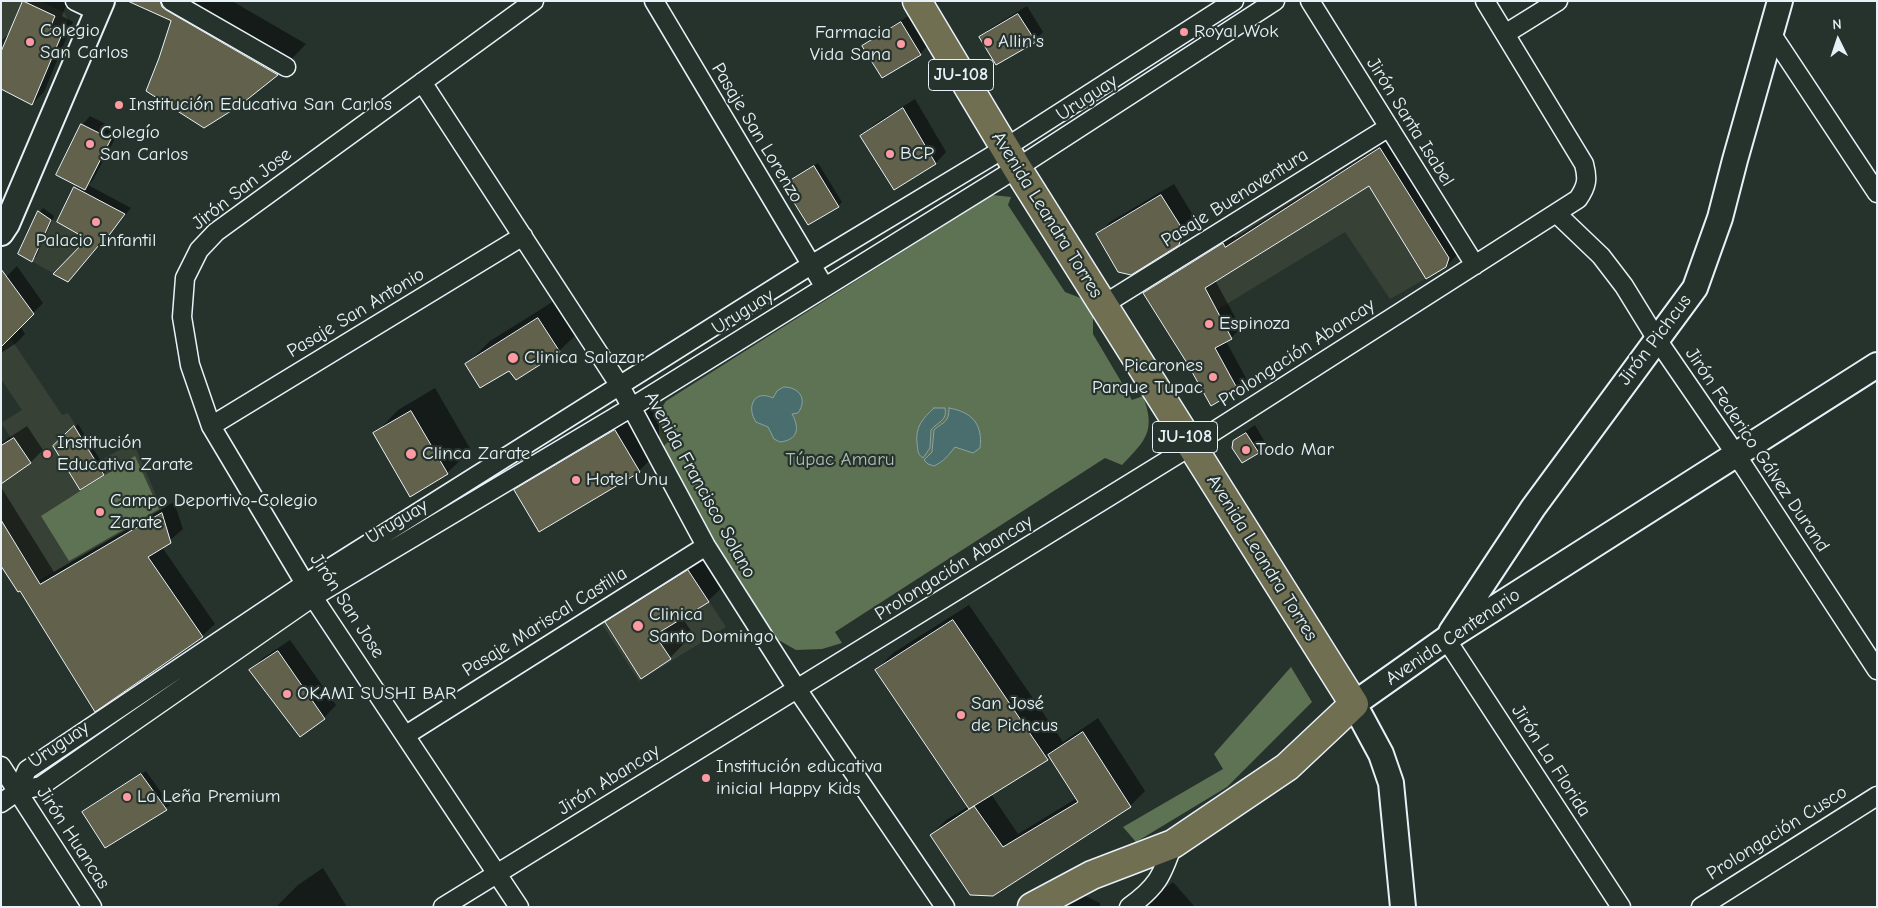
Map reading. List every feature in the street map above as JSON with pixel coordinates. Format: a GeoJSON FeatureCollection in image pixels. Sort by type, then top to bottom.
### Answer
{"type":"FeatureCollection","features":[{"type":"Feature","properties":{"kind":"main road","name":"Avenida Leandra Torres"},"geometry":{"type":"LineString","coordinates":[[917,1],[1011,158],[1354,704]]}},
{"type":"Feature","properties":{"kind":"main road","name":"Avenida Centenario"},"geometry":{"type":"LineString","coordinates":[[1032,907],[1092,875],[1173,844],[1287,767],[1354,704]]}},
{"type":"Feature","properties":{"kind":"street"},"geometry":{"type":"LineString","coordinates":[[3,226],[100,6],[75,1]]}},
{"type":"Feature","properties":{"kind":"street"},"geometry":{"type":"LineString","coordinates":[[171,1],[286,67]]}},
{"type":"Feature","properties":{"kind":"street","name":"Jirón San Jose"},"geometry":{"type":"LineString","coordinates":[[519,907],[310,590],[211,426],[190,365],[182,317],[185,278],[199,250],[216,232],[534,1]]}},
{"type":"Feature","properties":{"kind":"street","name":"Pasaje San Lorenzo"},"geometry":{"type":"LineString","coordinates":[[654,1],[824,286]]}},
{"type":"Feature","properties":{"kind":"street","name":"Uruguay"},"geometry":{"type":"LineString","coordinates":[[310,590],[632,407],[824,286],[1011,158],[1234,1]]}},
{"type":"Feature","properties":{"kind":"street","name":"Uruguay"},"geometry":{"type":"LineString","coordinates":[[1,803],[18,792],[41,786],[310,590],[620,386],[811,265],[1011,158],[1275,1]]}},
{"type":"Feature","properties":{"kind":"street","name":"Jirón Santa Isabel"},"geometry":{"type":"LineString","coordinates":[[1310,1],[1474,265]]}},
{"type":"Feature","properties":{"kind":"street","name":"Prolongación Abancay"},"geometry":{"type":"LineString","coordinates":[[797,689],[1191,446],[1578,199],[1586,187],[1587,176],[1584,164],[1485,1]]}},
{"type":"Feature","properties":{"kind":"street"},"geometry":{"type":"LineString","coordinates":[[1505,34],[1558,1]]}},
{"type":"Feature","properties":{"kind":"street","name":"Jirón Pichcus"},"geometry":{"type":"LineString","coordinates":[[1446,639],[1533,508],[1694,288],[1720,218],[1780,1]]}},
{"type":"Feature","properties":{"kind":"street"},"geometry":{"type":"LineString","coordinates":[[1771,33],[1877,193]]}},
{"type":"Feature","properties":{"kind":"street","name":"Avenida Francisco Solano"},"geometry":{"type":"LineString","coordinates":[[422,82],[620,386],[706,546],[797,689],[945,907]]}},
{"type":"Feature","properties":{"kind":"street","name":"Pasaje Buenaventura"},"geometry":{"type":"LineString","coordinates":[[1103,306],[1389,128]]}},
{"type":"Feature","properties":{"kind":"street","name":"Jirón Federico Gálvez Durand"},"geometry":{"type":"LineString","coordinates":[[1556,213],[1601,256],[1624,286],[1656,338],[1737,456],[1877,670]]}},
{"type":"Feature","properties":{"kind":"street","name":"Pasaje San Antonio"},"geometry":{"type":"LineString","coordinates":[[211,426],[523,236]]}},
{"type":"Feature","properties":{"kind":"street","name":"Avenida Centenario"},"geometry":{"type":"LineString","coordinates":[[1354,704],[1446,639],[1737,456],[1877,365]]}},
{"type":"Feature","properties":{"kind":"street","name":"Pasaje Mariscal Castilla"},"geometry":{"type":"LineString","coordinates":[[406,734],[706,546]]}},
{"type":"Feature","properties":{"kind":"street","name":"Jirón La Florida"},"geometry":{"type":"LineString","coordinates":[[1446,639],[1621,907]]}},
{"type":"Feature","properties":{"kind":"street","name":"Jirón Abancay"},"geometry":{"type":"LineString","coordinates":[[443,907],[797,689]]}},
{"type":"Feature","properties":{"kind":"street","name":"Avenida Leandra Torres"},"geometry":{"type":"LineString","coordinates":[[1354,704],[1381,754],[1391,783],[1394,796],[1403,907]]}},
{"type":"Feature","properties":{"kind":"street","name":"Jirón Huancas"},"geometry":{"type":"LineString","coordinates":[[1,766],[92,907]]}},
{"type":"Feature","properties":{"kind":"street","name":"Prolongación Cusco"},"geometry":{"type":"LineString","coordinates":[[1701,907],[1877,796]]}},
{"type":"Feature","properties":{"kind":"street"},"geometry":{"type":"LineString","coordinates":[[1129,907],[1149,901],[1163,873],[1173,844]]}},
{"type":"Feature","properties":{"kind":"shaded area","name":"Colegio San Carlos"},"geometry":{"type":"Polygon","coordinates":[[[1,1],[39,1],[64,12],[68,20],[42,82],[1,63],[1,1]]]}},
{"type":"Feature","properties":{"kind":"shaded area"},"geometry":{"type":"Polygon","coordinates":[[[1377,143],[1449,258],[1446,267],[1390,299],[1345,232],[1171,338],[1141,290],[1377,143]]]}},
{"type":"Feature","properties":{"kind":"shaded area"},"geometry":{"type":"Polygon","coordinates":[[[38,211],[98,246],[68,282],[18,253],[38,211]]]}},
{"type":"Feature","properties":{"kind":"shaded area","name":"Institución Educativa Zarate"},"geometry":{"type":"Polygon","coordinates":[[[1,324],[62,415],[68,413],[98,462],[133,442],[162,509],[17,593],[1,567],[1,445],[11,438],[1,423],[22,410],[1,379],[1,324]]]}},
{"type":"Feature","properties":{"kind":"shaded area","name":"Clinica Santo Domingo"},"geometry":{"type":"Polygon","coordinates":[[[685,565],[726,627],[639,681],[598,618],[685,565]]]}},
{"type":"Feature","properties":{"kind":"green space","name":"Túpac Amaru"},"geometry":{"type":"Polygon","coordinates":[[[992,195],[1011,197],[1008,205],[1065,292],[1083,299],[1093,316],[1093,334],[1132,400],[1143,396],[1149,418],[1143,441],[1122,465],[1105,458],[835,632],[842,643],[822,649],[796,650],[768,634],[659,442],[659,412],[666,401],[992,195]]]}},
{"type":"Feature","properties":{"kind":"green space","name":"Campo Deportivo-Colegio Zarate"},"geometry":{"type":"Polygon","coordinates":[[[135,456],[159,509],[69,561],[41,516],[135,456]]]}},
{"type":"Feature","properties":{"kind":"green space"},"geometry":{"type":"Polygon","coordinates":[[[1291,667],[1312,702],[1227,787],[1136,842],[1123,827],[1223,769],[1214,754],[1291,667]]]}},
{"type":"Feature","properties":{"kind":"water"},"geometry":{"type":"Polygon","coordinates":[[[784,387],[798,392],[802,403],[798,413],[792,414],[796,424],[794,436],[791,439],[780,442],[774,439],[768,427],[756,422],[753,416],[752,405],[761,396],[773,398],[777,391],[784,387]]]}},
{"type":"Feature","properties":{"kind":"water"},"geometry":{"type":"Polygon","coordinates":[[[934,408],[945,408],[946,412],[943,419],[931,430],[930,448],[923,458],[918,452],[917,432],[923,419],[934,408]]]}},
{"type":"Feature","properties":{"kind":"water"},"geometry":{"type":"Polygon","coordinates":[[[949,408],[970,416],[978,426],[980,448],[973,453],[955,447],[946,458],[934,466],[924,460],[932,452],[934,430],[947,419],[949,408]]]}},
{"type":"Feature","properties":{"kind":"building","name":"Colegio San Carlos"},"geometry":{"type":"Polygon","coordinates":[[[23,1],[55,16],[50,28],[62,34],[32,105],[1,89],[1,52],[23,1]]]}},
{"type":"Feature","properties":{"kind":"building"},"geometry":{"type":"Polygon","coordinates":[[[128,1],[160,1],[162,7],[166,10],[278,75],[239,106],[204,128],[146,91],[171,21],[128,1]]]}},
{"type":"Feature","properties":{"kind":"building"},"geometry":{"type":"Polygon","coordinates":[[[1018,14],[1036,42],[996,65],[979,37],[1018,14]]]}},
{"type":"Feature","properties":{"kind":"building"},"geometry":{"type":"Polygon","coordinates":[[[901,22],[921,55],[882,78],[862,46],[901,22]]]}},
{"type":"Feature","properties":{"kind":"building","name":"BCP"},"geometry":{"type":"Polygon","coordinates":[[[903,108],[936,164],[894,190],[860,136],[903,108]]]}},
{"type":"Feature","properties":{"kind":"building"},"geometry":{"type":"Polygon","coordinates":[[[81,124],[111,139],[85,190],[56,175],[81,124]]]}},
{"type":"Feature","properties":{"kind":"building"},"geometry":{"type":"Polygon","coordinates":[[[1380,148],[1449,258],[1446,267],[1426,279],[1369,186],[1205,288],[1232,339],[1215,348],[1238,390],[1211,406],[1187,363],[1143,293],[1223,243],[1225,247],[1380,148]]]}},
{"type":"Feature","properties":{"kind":"building"},"geometry":{"type":"Polygon","coordinates":[[[814,166],[839,207],[808,225],[783,185],[814,166]]]}},
{"type":"Feature","properties":{"kind":"building","name":"Palacio Infantil"},"geometry":{"type":"Polygon","coordinates":[[[74,187],[125,214],[101,246],[99,245],[68,282],[53,274],[87,239],[57,222],[74,187]]]}},
{"type":"Feature","properties":{"kind":"building"},"geometry":{"type":"Polygon","coordinates":[[[1161,195],[1183,230],[1179,245],[1131,275],[1118,272],[1096,234],[1161,195]]]}},
{"type":"Feature","properties":{"kind":"building"},"geometry":{"type":"Polygon","coordinates":[[[38,211],[51,220],[32,262],[18,254],[38,211]]]}},
{"type":"Feature","properties":{"kind":"building"},"geometry":{"type":"Polygon","coordinates":[[[1,269],[34,314],[1,347],[1,269]]]}},
{"type":"Feature","properties":{"kind":"building","name":"Clinica Salazar"},"geometry":{"type":"Polygon","coordinates":[[[538,318],[560,352],[516,380],[509,371],[480,388],[465,364],[538,318]]]}},
{"type":"Feature","properties":{"kind":"building","name":"Clinca Zarate"},"geometry":{"type":"Polygon","coordinates":[[[411,411],[448,474],[410,497],[373,433],[411,411]]]}},
{"type":"Feature","properties":{"kind":"building"},"geometry":{"type":"Polygon","coordinates":[[[74,426],[104,475],[80,490],[53,446],[74,426]]]}},
{"type":"Feature","properties":{"kind":"building","name":"Hotel Unu"},"geometry":{"type":"Polygon","coordinates":[[[615,430],[640,472],[539,532],[514,490],[615,430]]]}},
{"type":"Feature","properties":{"kind":"building","name":"Todo Mar"},"geometry":{"type":"Polygon","coordinates":[[[1246,433],[1259,453],[1242,463],[1232,448],[1233,441],[1246,433]]]}},
{"type":"Feature","properties":{"kind":"building"},"geometry":{"type":"Polygon","coordinates":[[[14,438],[31,463],[1,484],[1,446],[14,438]]]}},
{"type":"Feature","properties":{"kind":"building"},"geometry":{"type":"Polygon","coordinates":[[[162,513],[171,543],[148,557],[203,637],[95,712],[20,591],[18,592],[1,566],[1,520],[40,584],[162,513]]]}},
{"type":"Feature","properties":{"kind":"building","name":"Clinica Santo Domingo"},"geometry":{"type":"Polygon","coordinates":[[[688,570],[709,602],[655,635],[671,659],[641,679],[605,622],[688,570]]]}},
{"type":"Feature","properties":{"kind":"building","name":"San José de Pichcus"},"geometry":{"type":"Polygon","coordinates":[[[953,620],[1048,760],[969,809],[875,670],[953,620]]]}},
{"type":"Feature","properties":{"kind":"building","name":"OKAMI SUSHI BAR"},"geometry":{"type":"Polygon","coordinates":[[[278,651],[325,719],[300,737],[249,670],[278,651]]]}},
{"type":"Feature","properties":{"kind":"building"},"geometry":{"type":"Polygon","coordinates":[[[1083,732],[1131,807],[993,896],[970,895],[930,835],[974,806],[1003,847],[1078,802],[1048,755],[1083,732]]]}},
{"type":"Feature","properties":{"kind":"building"},"geometry":{"type":"Polygon","coordinates":[[[141,774],[167,810],[105,848],[82,812],[141,774]]]}},
{"type":"Feature","properties":{"kind":"place","name":"Royal Wok"},"geometry":{"type":"Point","coordinates":[1184,32]}},
{"type":"Feature","properties":{"kind":"place","name":"Colegio San Carlos"},"geometry":{"type":"Point","coordinates":[30,42]}},
{"type":"Feature","properties":{"kind":"place","name":"Allin's"},"geometry":{"type":"Point","coordinates":[988,42]}},
{"type":"Feature","properties":{"kind":"place","name":"Farmacia Vida Sana"},"geometry":{"type":"Point","coordinates":[901,44]}},
{"type":"Feature","properties":{"kind":"place","name":"Institución Educativa San Carlos"},"geometry":{"type":"Point","coordinates":[119,105]}},
{"type":"Feature","properties":{"kind":"place","name":"Colegío San Carlos"},"geometry":{"type":"Point","coordinates":[90,144]}},
{"type":"Feature","properties":{"kind":"place","name":"BCP"},"geometry":{"type":"Point","coordinates":[890,154]}},
{"type":"Feature","properties":{"kind":"place","name":"Palacio Infantil"},"geometry":{"type":"Point","coordinates":[96,222]}},
{"type":"Feature","properties":{"kind":"place","name":"Espinoza"},"geometry":{"type":"Point","coordinates":[1209,324]}},
{"type":"Feature","properties":{"kind":"place","name":"Clinica Salazar"},"geometry":{"type":"Point","coordinates":[513,358]}},
{"type":"Feature","properties":{"kind":"place","name":"Picarones Parque Tupac"},"geometry":{"type":"Point","coordinates":[1213,377]}},
{"type":"Feature","properties":{"kind":"place","name":"Todo Mar"},"geometry":{"type":"Point","coordinates":[1246,450]}},
{"type":"Feature","properties":{"kind":"place","name":"Institución Educativa Zarate"},"geometry":{"type":"Point","coordinates":[47,454]}},
{"type":"Feature","properties":{"kind":"place","name":"Clinca Zarate"},"geometry":{"type":"Point","coordinates":[411,454]}},
{"type":"Feature","properties":{"kind":"place","name":"Hotel Unu"},"geometry":{"type":"Point","coordinates":[576,480]}},
{"type":"Feature","properties":{"kind":"place","name":"Campo Deportivo-Colegio Zarate"},"geometry":{"type":"Point","coordinates":[100,512]}},
{"type":"Feature","properties":{"kind":"place","name":"Clinica Santo Domingo"},"geometry":{"type":"Point","coordinates":[638,626]}},
{"type":"Feature","properties":{"kind":"place","name":"OKAMI SUSHI BAR"},"geometry":{"type":"Point","coordinates":[287,694]}},
{"type":"Feature","properties":{"kind":"place","name":"San José de Pichcus"},"geometry":{"type":"Point","coordinates":[961,715]}},
{"type":"Feature","properties":{"kind":"place","name":"Institución educativa inicial Happy Kids"},"geometry":{"type":"Point","coordinates":[706,778]}},
{"type":"Feature","properties":{"kind":"place","name":"La Leña Premium"},"geometry":{"type":"Point","coordinates":[127,797]}}]}
